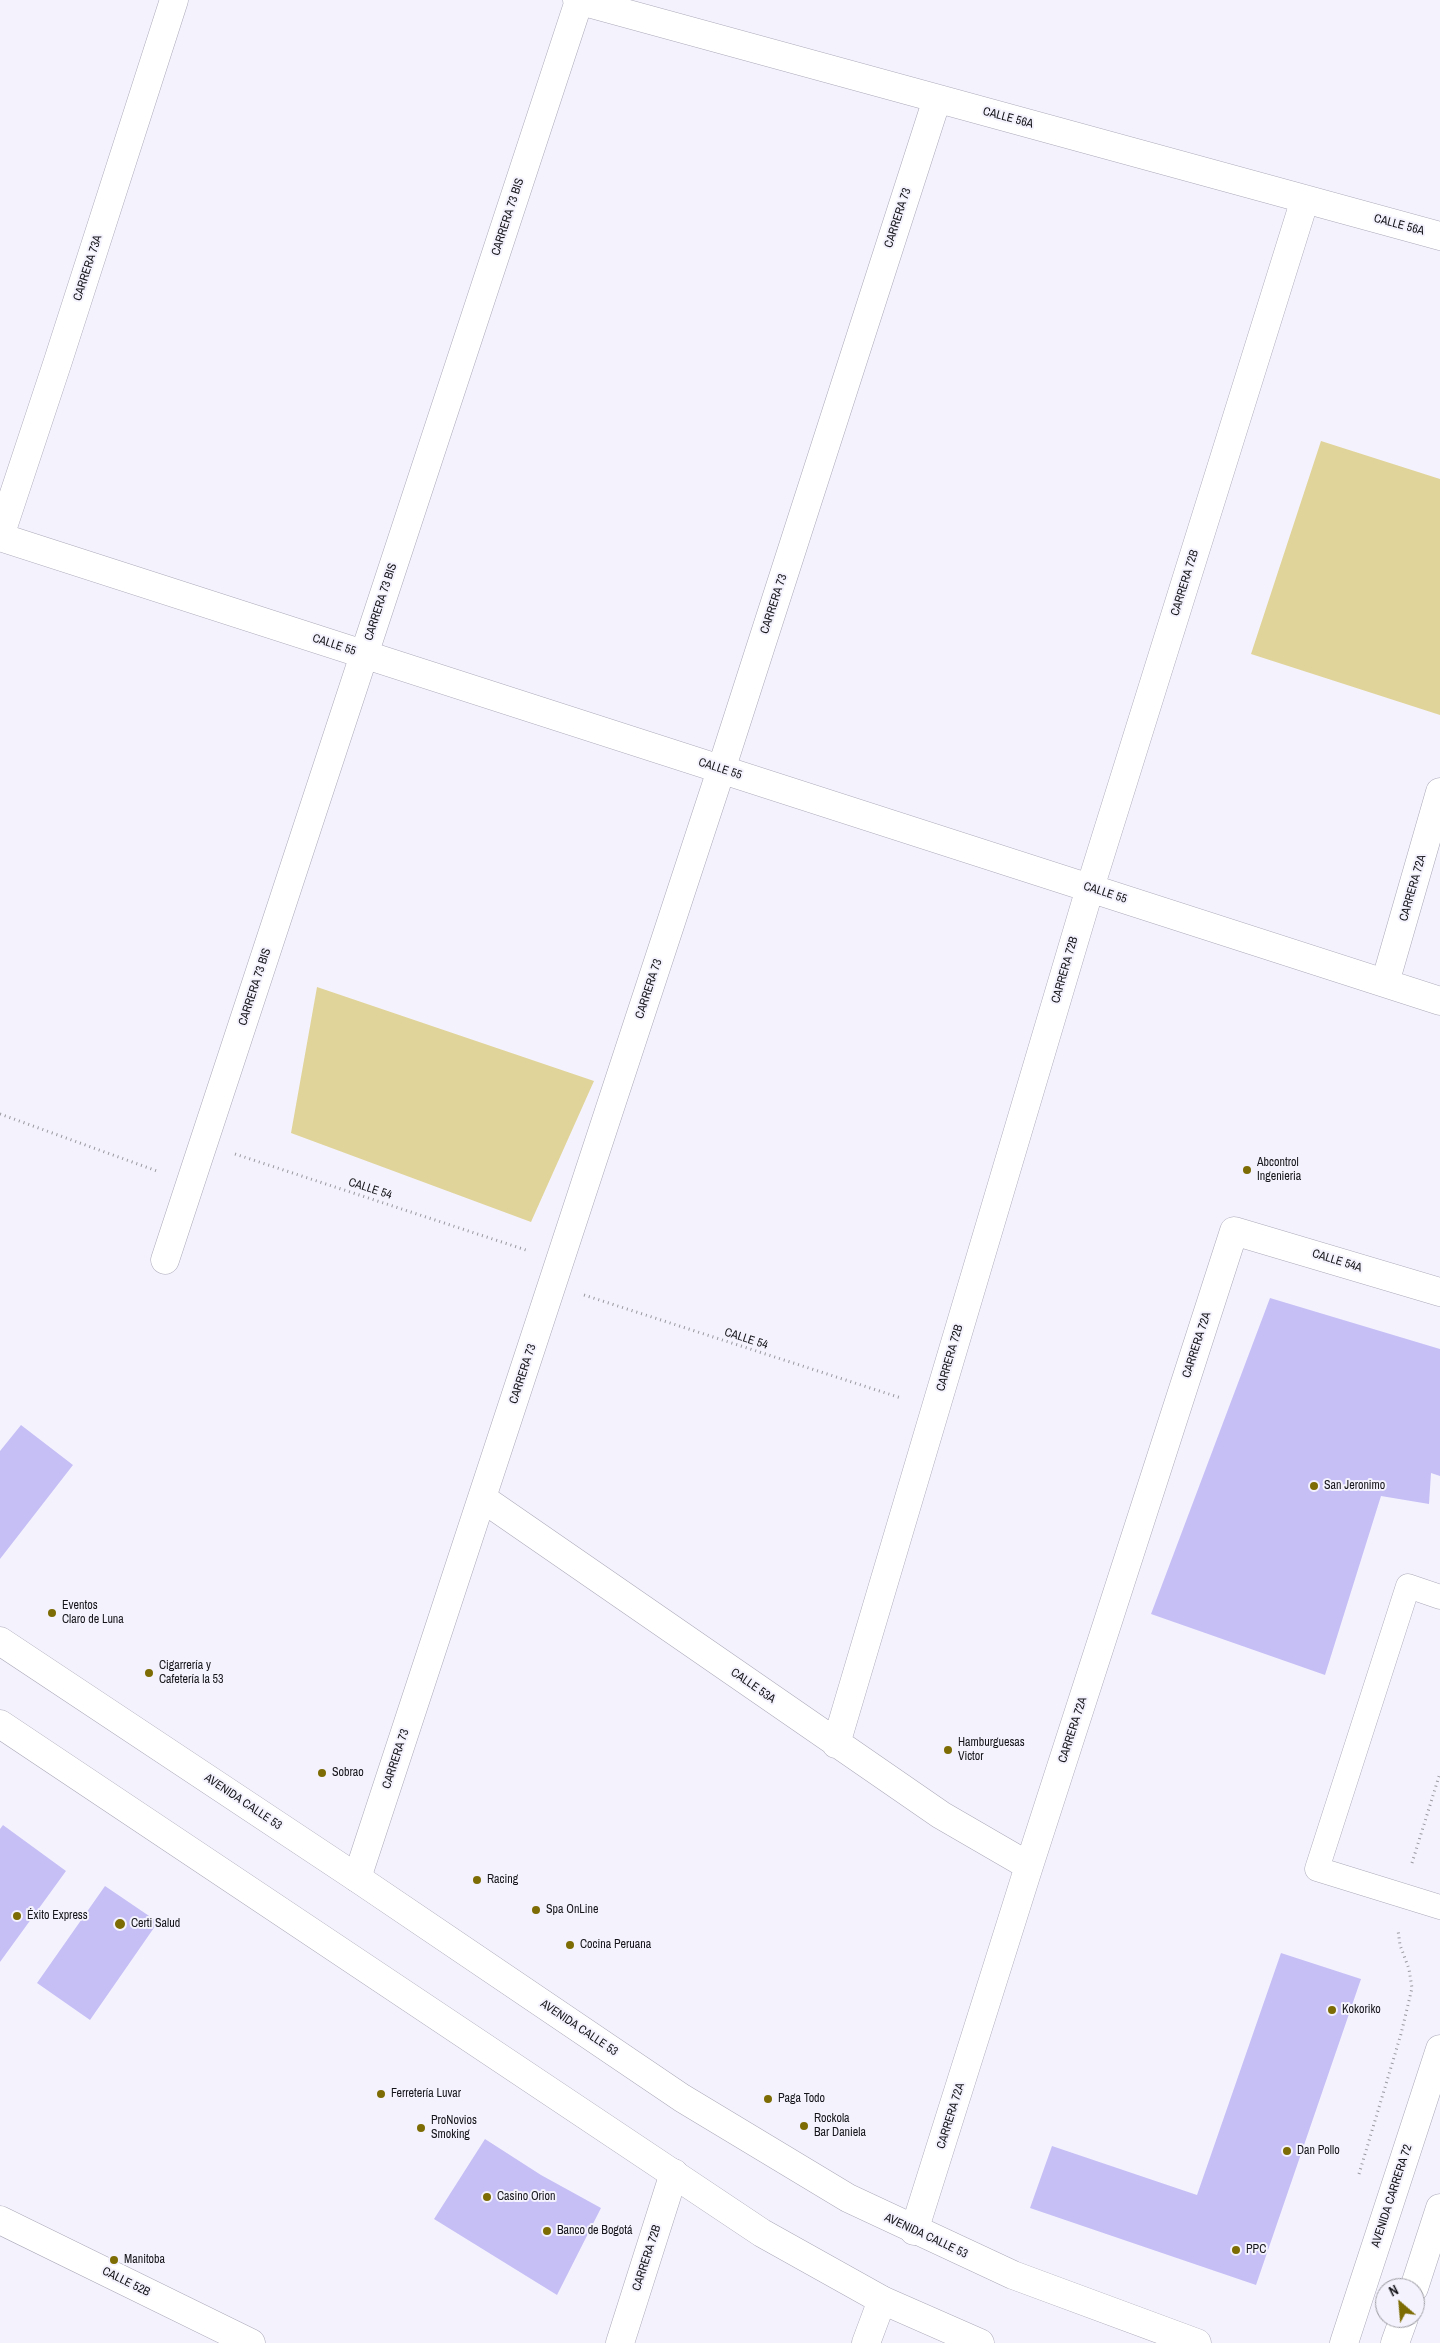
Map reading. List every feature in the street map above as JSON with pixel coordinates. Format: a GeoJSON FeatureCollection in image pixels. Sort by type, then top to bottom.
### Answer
{"type":"FeatureCollection","features":[{"type":"Feature","properties":{"kind":"main road","name":"CARRERA 73A"},"geometry":{"type":"LineString","coordinates":[[0,536],[174,0]]}},
{"type":"Feature","properties":{"kind":"main road","name":"CALLE 56A"},"geometry":{"type":"LineString","coordinates":[[578,0],[1440,236]]}},
{"type":"Feature","properties":{"kind":"main road","name":"CARRERA 73 BIS"},"geometry":{"type":"LineString","coordinates":[[165,1260],[578,0]]}},
{"type":"Feature","properties":{"kind":"main road","name":"CARRERA 73"},"geometry":{"type":"LineString","coordinates":[[357,1878],[721,770],[937,99]]}},
{"type":"Feature","properties":{"kind":"main road","name":"CARRERA 72B"},"geometry":{"type":"LineString","coordinates":[[836,1744],[1090,888],[1305,199]]}},
{"type":"Feature","properties":{"kind":"main road","name":"CALLE 55"},"geometry":{"type":"LineString","coordinates":[[0,536],[1440,1001]]}},
{"type":"Feature","properties":{"kind":"main road","name":"CARRERA 72A"},"geometry":{"type":"LineString","coordinates":[[1385,983],[1440,792]]}},
{"type":"Feature","properties":{"kind":"main road","name":"CARRERA 72A"},"geometry":{"type":"LineString","coordinates":[[914,2230],[1029,1866],[1234,1231]]}},
{"type":"Feature","properties":{"kind":"main road","name":"CALLE 54A"},"geometry":{"type":"LineString","coordinates":[[1234,1231],[1440,1292]]}},
{"type":"Feature","properties":{"kind":"main road","name":"CALLE 53A"},"geometry":{"type":"LineString","coordinates":[[482,1498],[836,1744],[942,1815],[1029,1866]]}},
{"type":"Feature","properties":{"kind":"main road","name":"AVENIDA CALLE 53"},"geometry":{"type":"LineString","coordinates":[[0,1641],[357,1878],[682,2098],[848,2198],[1013,2276],[1197,2343]]}},
{"type":"Feature","properties":{"kind":"main road"},"geometry":{"type":"LineString","coordinates":[[0,1724],[762,2233],[882,2300],[980,2343]]}},
{"type":"Feature","properties":{"kind":"main road","name":"AVENIDA CARRERA 72"},"geometry":{"type":"LineString","coordinates":[[1344,2343],[1440,2049]]}},
{"type":"Feature","properties":{"kind":"main road","name":"CARRERA 72B"},"geometry":{"type":"LineString","coordinates":[[620,2343],[674,2173]]}},
{"type":"Feature","properties":{"kind":"main road"},"geometry":{"type":"LineString","coordinates":[[1417,2278],[1440,2208]]}},
{"type":"Feature","properties":{"kind":"main road","name":"CALLE 52B"},"geometry":{"type":"LineString","coordinates":[[0,2220],[251,2343]]}},
{"type":"Feature","properties":{"kind":"main road"},"geometry":{"type":"LineString","coordinates":[[866,2343],[882,2300]]}},
{"type":"Feature","properties":{"kind":"main road"},"geometry":{"type":"LineString","coordinates":[[1396,2343],[1401,2328]]}},
{"type":"Feature","properties":{"kind":"lane"},"geometry":{"type":"LineString","coordinates":[[1440,1597],[1408,1586],[1317,1869],[1440,1907]]}},
{"type":"Feature","properties":{"kind":"path"},"geometry":{"type":"LineString","coordinates":[[0,1114],[190,1184]]}},
{"type":"Feature","properties":{"kind":"path","name":"CALLE 54"},"geometry":{"type":"LineString","coordinates":[[204,1144],[935,1409]]}},
{"type":"Feature","properties":{"kind":"path"},"geometry":{"type":"LineString","coordinates":[[1356,2184],[1401,2034],[1412,1988],[1409,1969],[1400,1945],[1398,1911],[1440,1773]]}},
{"type":"Feature","properties":{"kind":"shaded area"},"geometry":{"type":"Polygon","coordinates":[[[1321,441],[1440,479],[1440,715],[1251,654],[1321,441]]]}},
{"type":"Feature","properties":{"kind":"shaded area"},"geometry":{"type":"Polygon","coordinates":[[[317,987],[594,1081],[531,1222],[291,1133],[317,987]]]}},
{"type":"Feature","properties":{"kind":"building","name":"San Jeronimo"},"geometry":{"type":"Polygon","coordinates":[[[1270,1298],[1440,1349],[1440,1476],[1431,1473],[1429,1504],[1381,1496],[1325,1675],[1151,1614],[1270,1298]]]}},
{"type":"Feature","properties":{"kind":"building"},"geometry":{"type":"Polygon","coordinates":[[[21,1425],[73,1465],[0,1559],[0,1451],[21,1425]]]}},
{"type":"Feature","properties":{"kind":"building","name":"Éxito Express"},"geometry":{"type":"Polygon","coordinates":[[[3,1825],[66,1871],[0,1962],[0,1829],[3,1825]]]}},
{"type":"Feature","properties":{"kind":"building"},"geometry":{"type":"Polygon","coordinates":[[[105,1886],[158,1922],[90,2020],[37,1983],[105,1886]]]}},
{"type":"Feature","properties":{"kind":"building"},"geometry":{"type":"Polygon","coordinates":[[[1281,1953],[1361,1979],[1256,2285],[1030,2208],[1052,2146],[1197,2195],[1281,1953]]]}},
{"type":"Feature","properties":{"kind":"building"},"geometry":{"type":"Polygon","coordinates":[[[485,2139],[541,2175],[601,2208],[557,2295],[434,2219],[485,2139]]]}},
{"type":"Feature","properties":{"kind":"place","name":"Abcontrol Ingenieria"},"geometry":{"type":"Point","coordinates":[1247,1170]}},
{"type":"Feature","properties":{"kind":"place","name":"San Jeronimo"},"geometry":{"type":"Point","coordinates":[1314,1486]}},
{"type":"Feature","properties":{"kind":"place","name":"Eventos Claro de Luna"},"geometry":{"type":"Point","coordinates":[52,1613]}},
{"type":"Feature","properties":{"kind":"place","name":"Cigarrería y Cafetería la 53"},"geometry":{"type":"Point","coordinates":[149,1673]}},
{"type":"Feature","properties":{"kind":"place","name":"Hamburguesas Victor"},"geometry":{"type":"Point","coordinates":[948,1750]}},
{"type":"Feature","properties":{"kind":"place","name":"Sobrao"},"geometry":{"type":"Point","coordinates":[322,1773]}},
{"type":"Feature","properties":{"kind":"place","name":"Racing"},"geometry":{"type":"Point","coordinates":[477,1880]}},
{"type":"Feature","properties":{"kind":"place","name":"Spa OnLine"},"geometry":{"type":"Point","coordinates":[536,1910]}},
{"type":"Feature","properties":{"kind":"place","name":"Éxito Express"},"geometry":{"type":"Point","coordinates":[17,1916]}},
{"type":"Feature","properties":{"kind":"place","name":"Certi Salud"},"geometry":{"type":"Point","coordinates":[120,1924]}},
{"type":"Feature","properties":{"kind":"place","name":"Cocina Peruana"},"geometry":{"type":"Point","coordinates":[570,1945]}},
{"type":"Feature","properties":{"kind":"place","name":"Kokoriko"},"geometry":{"type":"Point","coordinates":[1332,2010]}},
{"type":"Feature","properties":{"kind":"place","name":"Ferretería Luvar"},"geometry":{"type":"Point","coordinates":[381,2094]}},
{"type":"Feature","properties":{"kind":"place","name":"Paga Todo"},"geometry":{"type":"Point","coordinates":[768,2099]}},
{"type":"Feature","properties":{"kind":"place","name":"Rockola Bar Daniela"},"geometry":{"type":"Point","coordinates":[804,2126]}},
{"type":"Feature","properties":{"kind":"place","name":"ProNovios Smoking"},"geometry":{"type":"Point","coordinates":[421,2128]}},
{"type":"Feature","properties":{"kind":"place","name":"Dan Pollo"},"geometry":{"type":"Point","coordinates":[1287,2151]}},
{"type":"Feature","properties":{"kind":"place","name":"Casino Orion"},"geometry":{"type":"Point","coordinates":[487,2197]}},
{"type":"Feature","properties":{"kind":"place","name":"Banco de Bogotá"},"geometry":{"type":"Point","coordinates":[547,2231]}},
{"type":"Feature","properties":{"kind":"place","name":"PPC"},"geometry":{"type":"Point","coordinates":[1236,2250]}},
{"type":"Feature","properties":{"kind":"place","name":"Manitoba"},"geometry":{"type":"Point","coordinates":[114,2260]}}]}
